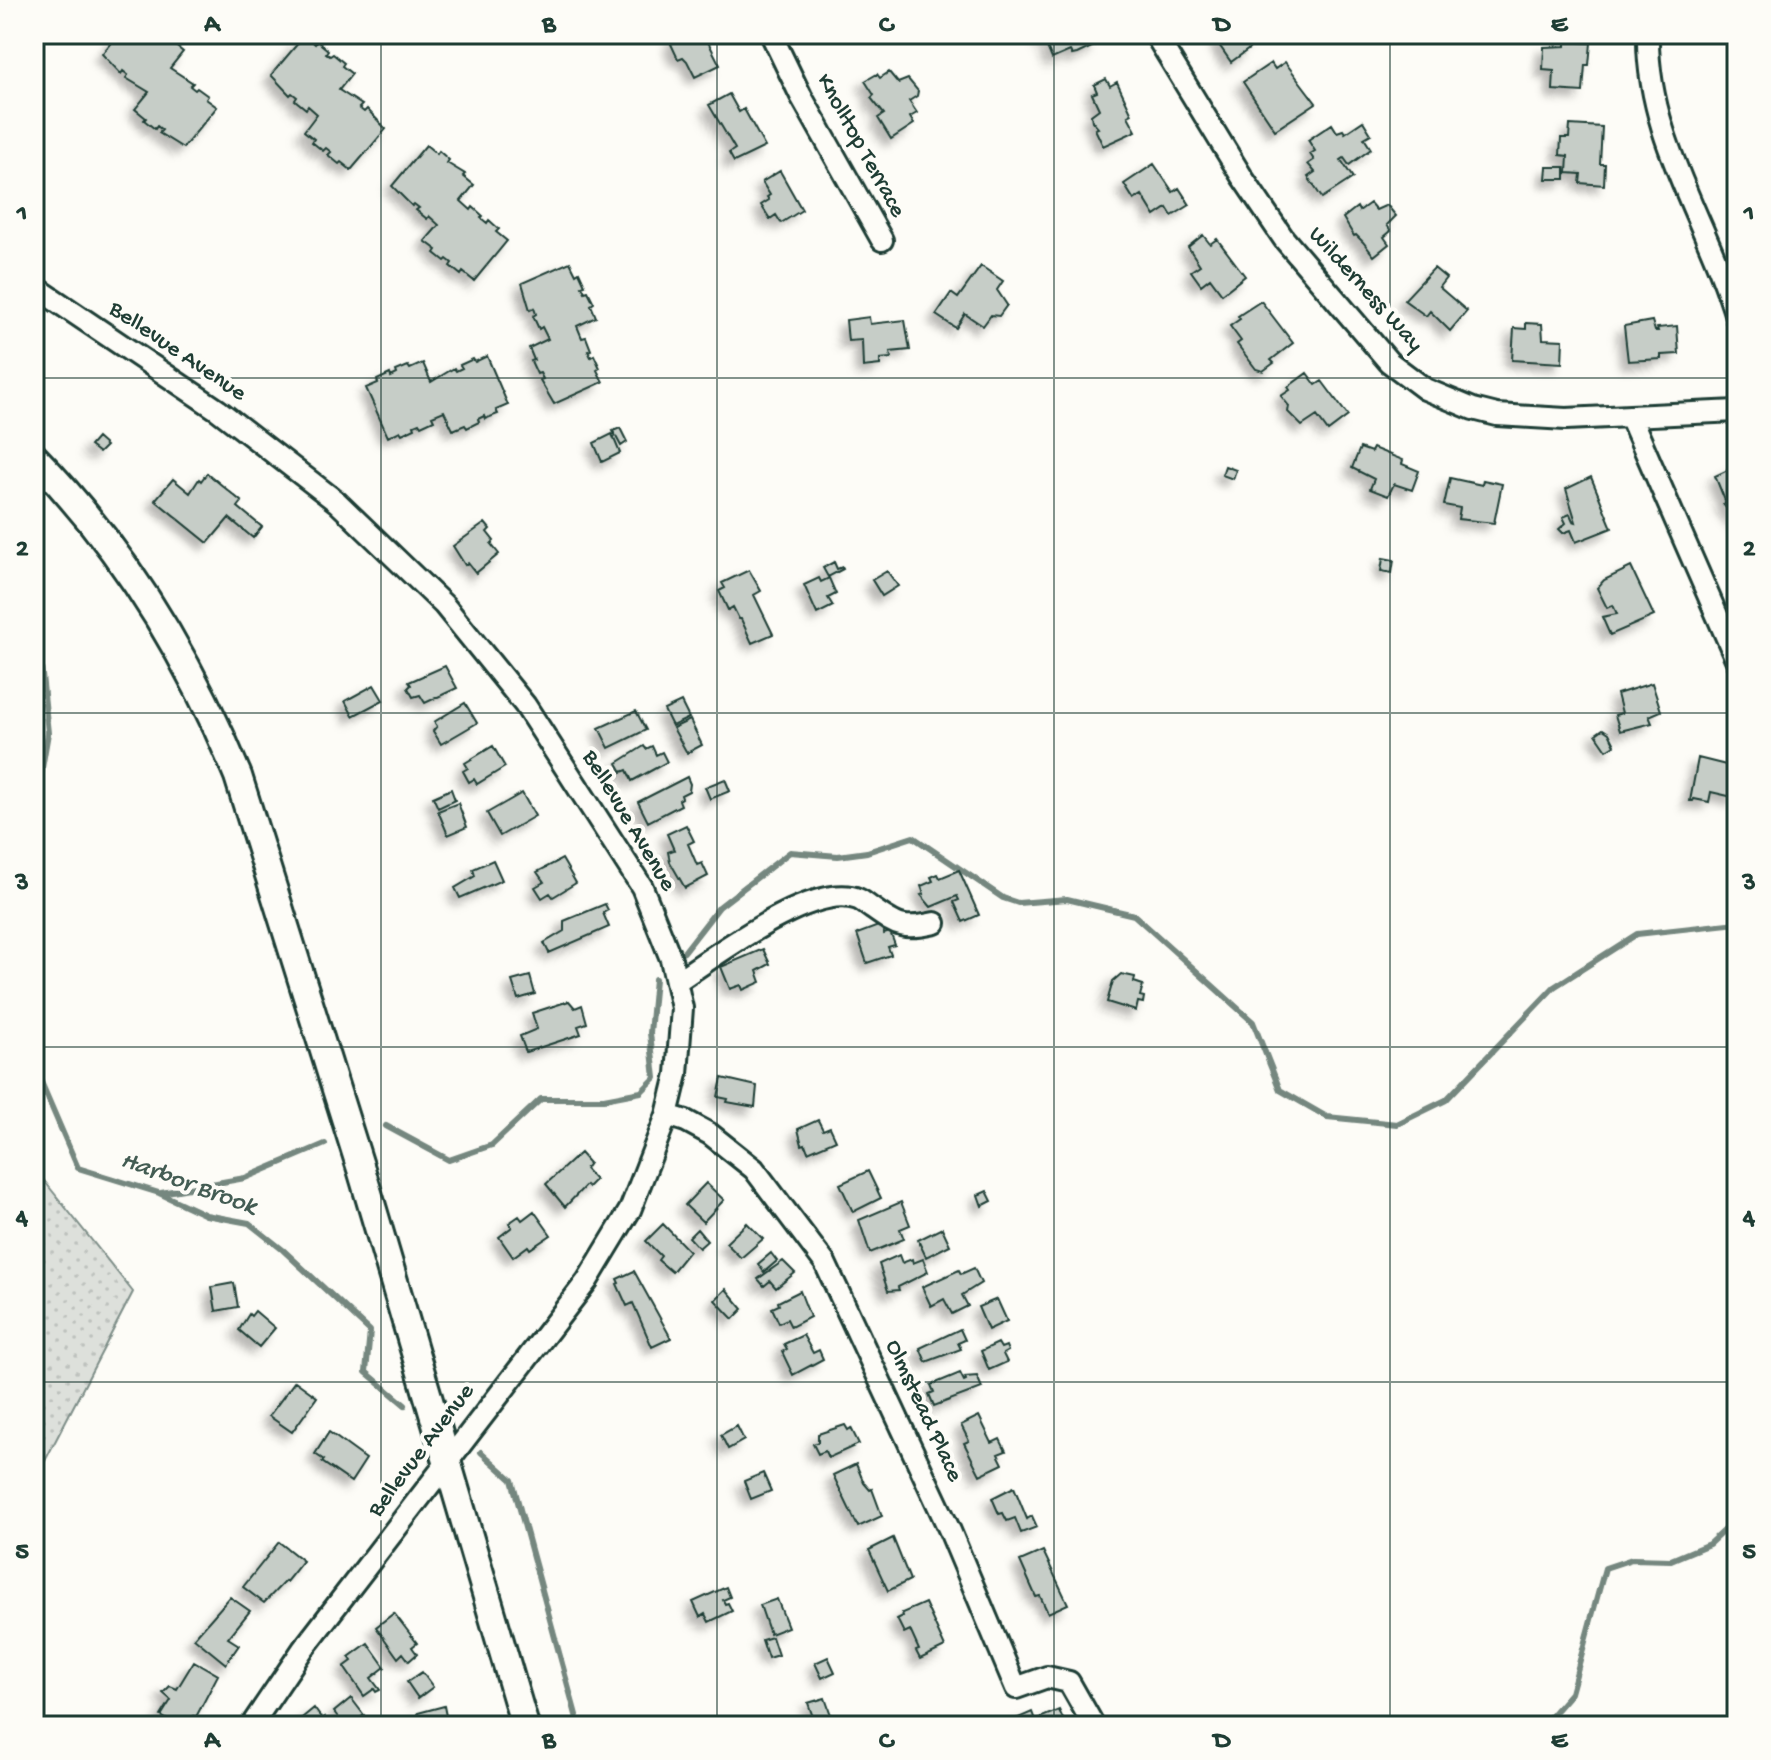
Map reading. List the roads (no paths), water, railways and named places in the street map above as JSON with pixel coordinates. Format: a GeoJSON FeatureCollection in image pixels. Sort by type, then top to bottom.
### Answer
{"type":"FeatureCollection","features":[{"type":"Feature","properties":{"kind":"main road"},"geometry":{"type":"LineString","coordinates":[[34,457],[98,526],[163,622],[215,721],[232,762],[361,1169],[525,1726]]}},
{"type":"Feature","properties":{"kind":"street","name":"Knolltop Terrace"},"geometry":{"type":"LineString","coordinates":[[771,34],[801,96],[882,240]]}},
{"type":"Feature","properties":{"kind":"street","name":"Wilderness Way"},"geometry":{"type":"LineString","coordinates":[[1155,34],[1242,177],[1284,239],[1389,362],[1425,389],[1473,409],[1497,415],[1566,419],[1737,411]]}},
{"type":"Feature","properties":{"kind":"street"},"geometry":{"type":"LineString","coordinates":[[1648,34],[1648,65],[1664,139],[1737,320]]}},
{"type":"Feature","properties":{"kind":"street","name":"Bellevue Avenue"},"geometry":{"type":"LineString","coordinates":[[34,286],[218,410],[337,502],[444,605],[525,705],[642,887],[677,981],[682,1008],[682,1039],[667,1115],[630,1210],[587,1281],[303,1649],[251,1726]]}},
{"type":"Feature","properties":{"kind":"street"},"geometry":{"type":"LineString","coordinates":[[1630,416],[1737,661]]}},
{"type":"Feature","properties":{"kind":"street"},"geometry":{"type":"LineString","coordinates":[[677,981],[763,925],[818,900],[841,896],[858,899],[899,925],[912,928],[935,923]]}},
{"type":"Feature","properties":{"kind":"street","name":"Olmstead Place"},"geometry":{"type":"LineString","coordinates":[[667,1115],[710,1134],[754,1169],[804,1232],[825,1263],[891,1402],[1016,1688],[1047,1677],[1069,1682],[1094,1726]]}},
{"type":"Feature","properties":{"kind":"waterway","name":"Harbor Brook"},"geometry":{"type":"LineString","coordinates":[[34,641],[39,646],[48,733],[34,815]]}},
{"type":"Feature","properties":{"kind":"waterway"},"geometry":{"type":"LineString","coordinates":[[684,952],[719,907],[790,852],[838,856],[867,852],[913,837],[1003,898],[1018,903],[1067,899],[1134,915],[1253,1022],[1280,1090],[1327,1117],[1397,1124],[1446,1100],[1554,987],[1637,934],[1737,923]]}},
{"type":"Feature","properties":{"kind":"waterway"},"geometry":{"type":"LineString","coordinates":[[386,1126],[449,1160],[492,1145],[541,1099],[604,1099],[641,1092],[655,1078],[650,1033],[655,979]]}},
{"type":"Feature","properties":{"kind":"waterway","name":"Harbor Brook"},"geometry":{"type":"LineString","coordinates":[[34,1057],[35,1068],[78,1168],[159,1193],[206,1215],[249,1223],[283,1250],[370,1331],[366,1372],[405,1405]]}},
{"type":"Feature","properties":{"kind":"waterway"},"geometry":{"type":"LineString","coordinates":[[161,1193],[245,1178],[325,1144]]}},
{"type":"Feature","properties":{"kind":"waterway","name":"Harbor Brook"},"geometry":{"type":"LineString","coordinates":[[481,1452],[512,1480],[579,1726]]}},
{"type":"Feature","properties":{"kind":"waterway","name":"Harbor Brook"},"geometry":{"type":"LineString","coordinates":[[1542,1726],[1571,1693],[1605,1568],[1632,1559],[1671,1560],[1709,1544],[1737,1518]]}}]}
